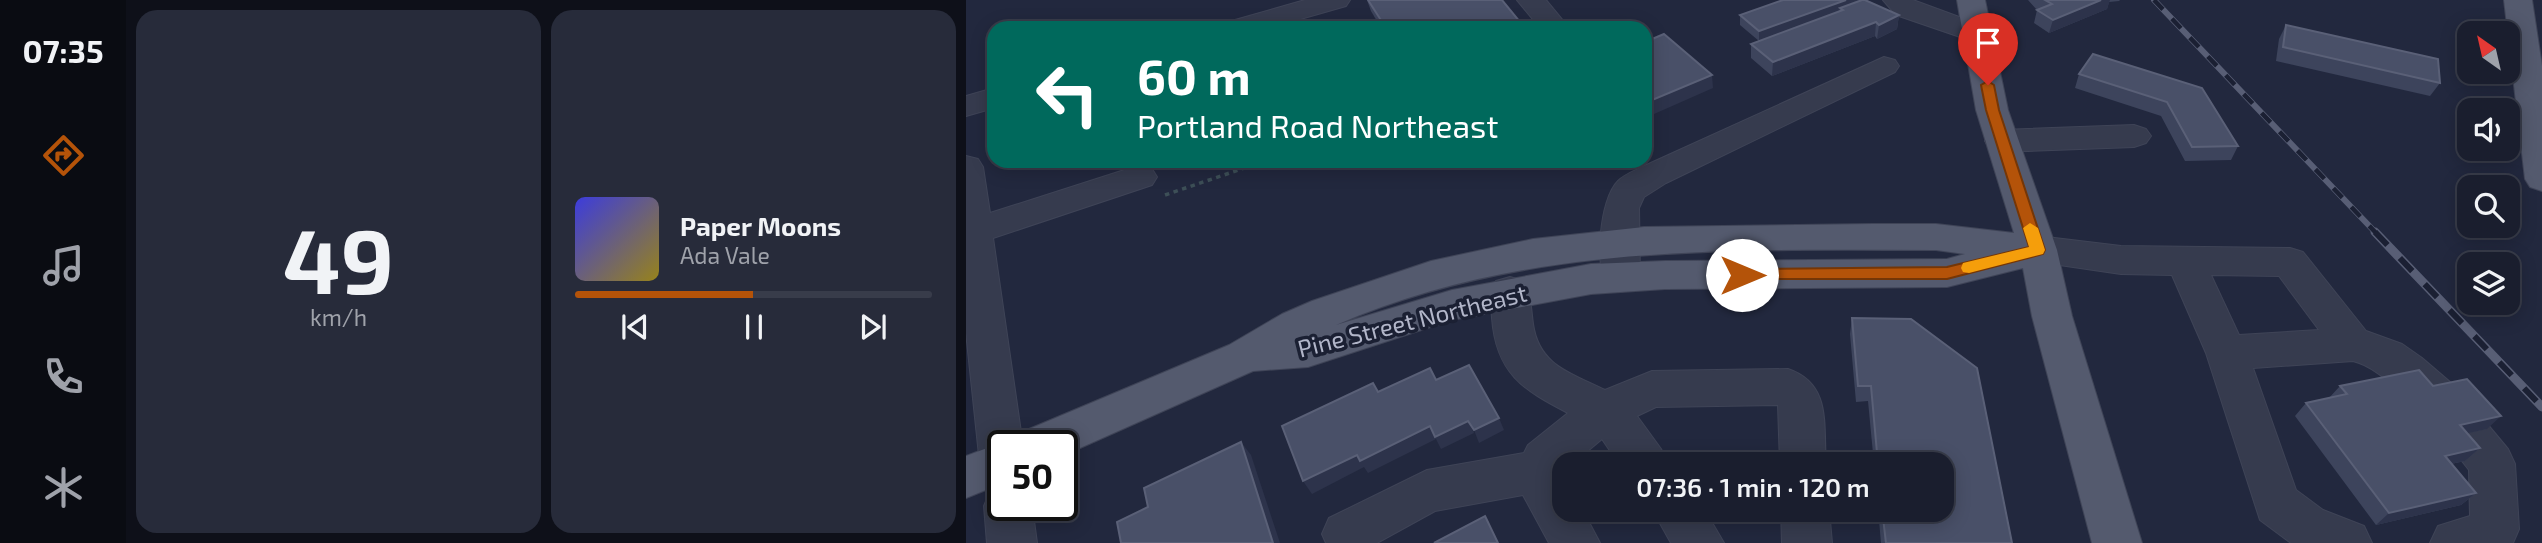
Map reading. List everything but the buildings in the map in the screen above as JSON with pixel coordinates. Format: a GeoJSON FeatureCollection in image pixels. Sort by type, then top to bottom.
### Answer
{"type":"FeatureCollection","features":[{"type":"Feature","properties":{"kind":"main road"},"geometry":{"type":"LineString","coordinates":[[1971,0],[1992,110],[2038,250],[2052,316],[2117,543]]}},
{"type":"Feature","properties":{"kind":"main road"},"geometry":{"type":"LineString","coordinates":[[2518,0],[2542,179]]}},
{"type":"Feature","properties":{"kind":"main road","name":"Pine Street Northeast"},"geometry":{"type":"LineString","coordinates":[[1075,430],[1244,357],[1296,325],[1389,288],[1432,275],[1533,253],[1620,260],[1947,273],[2038,250]]}},
{"type":"Feature","properties":{"kind":"main road","name":"Pine Street Northeast"},"geometry":{"type":"LineString","coordinates":[[1244,357],[1308,349],[1452,305],[1510,292],[1591,279],[1620,260]]}},
{"type":"Feature","properties":{"kind":"main road"},"geometry":{"type":"LineString","coordinates":[[966,477],[987,469]]}},
{"type":"Feature","properties":{"kind":"street"},"geometry":{"type":"LineString","coordinates":[[1531,0],[1549,21]]}},
{"type":"Feature","properties":{"kind":"street"},"geometry":{"type":"LineString","coordinates":[[1897,0],[1911,11],[1979,34]]}},
{"type":"Feature","properties":{"kind":"street"},"geometry":{"type":"LineString","coordinates":[[1262,21],[1325,3],[1330,21]]}},
{"type":"Feature","properties":{"kind":"street"},"geometry":{"type":"LineString","coordinates":[[1620,260],[1621,208],[1630,190],[1654,175],[1884,66]]}},
{"type":"Feature","properties":{"kind":"street"},"geometry":{"type":"LineString","coordinates":[[966,106],[987,100]]}},
{"type":"Feature","properties":{"kind":"street"},"geometry":{"type":"LineString","coordinates":[[2003,141],[2134,136]]}},
{"type":"Feature","properties":{"kind":"street"},"geometry":{"type":"LineString","coordinates":[[966,167],[974,231],[974,297],[997,430]]}},
{"type":"Feature","properties":{"kind":"street"},"geometry":{"type":"LineString","coordinates":[[974,231],[1140,177]]}},
{"type":"Feature","properties":{"kind":"street","name":"Pine Street Northeast"},"geometry":{"type":"LineString","coordinates":[[2038,250],[2106,259],[2290,262],[2353,344]]}},
{"type":"Feature","properties":{"kind":"street"},"geometry":{"type":"LineString","coordinates":[[2185,261],[2227,353],[2278,523],[2306,526],[2347,543]]}},
{"type":"Feature","properties":{"kind":"street"},"geometry":{"type":"LineString","coordinates":[[1510,292],[1518,347],[1528,366],[1549,384],[1603,411],[1619,425],[1637,452]]}},
{"type":"Feature","properties":{"kind":"street"},"geometry":{"type":"LineString","coordinates":[[2227,353],[2353,344],[2369,347],[2402,365],[2435,395]]}},
{"type":"Feature","properties":{"kind":"street"},"geometry":{"type":"LineString","coordinates":[[1575,543],[1541,482],[1540,471],[1544,459],[1603,411],[1652,389],[1788,387],[1799,397],[1802,452]]}},
{"type":"Feature","properties":{"kind":"street"},"geometry":{"type":"LineString","coordinates":[[2455,543],[2490,535],[2495,529],[2492,464],[2467,433]]}},
{"type":"Feature","properties":{"kind":"street"},"geometry":{"type":"LineString","coordinates":[[1346,534],[1427,491],[1540,471]]}},
{"type":"Feature","properties":{"kind":"street"},"geometry":{"type":"LineString","coordinates":[[1010,521],[1012,543]]}},
{"type":"Feature","properties":{"kind":"street"},"geometry":{"type":"LineString","coordinates":[[1685,522],[1699,543]]}},
{"type":"Feature","properties":{"kind":"street"},"geometry":{"type":"LineString","coordinates":[[1806,522],[1807,543]]}},
{"type":"Feature","properties":{"kind":"railway"},"geometry":{"type":"LineString","coordinates":[[2154,0],[2377,234]]}},
{"type":"Feature","properties":{"kind":"railway"},"geometry":{"type":"LineString","coordinates":[[2375,232],[2542,407]]}},
{"type":"Feature","properties":{"kind":"slow traffic"},"geometry":{"type":"LineString","coordinates":[[1969,268],[2038,250],[2030,228]]}},
{"type":"Feature","properties":{"kind":"route"},"geometry":{"type":"LineString","coordinates":[[1742,275],[1947,273],[2038,250],[1992,110],[1988,85]]}}]}
